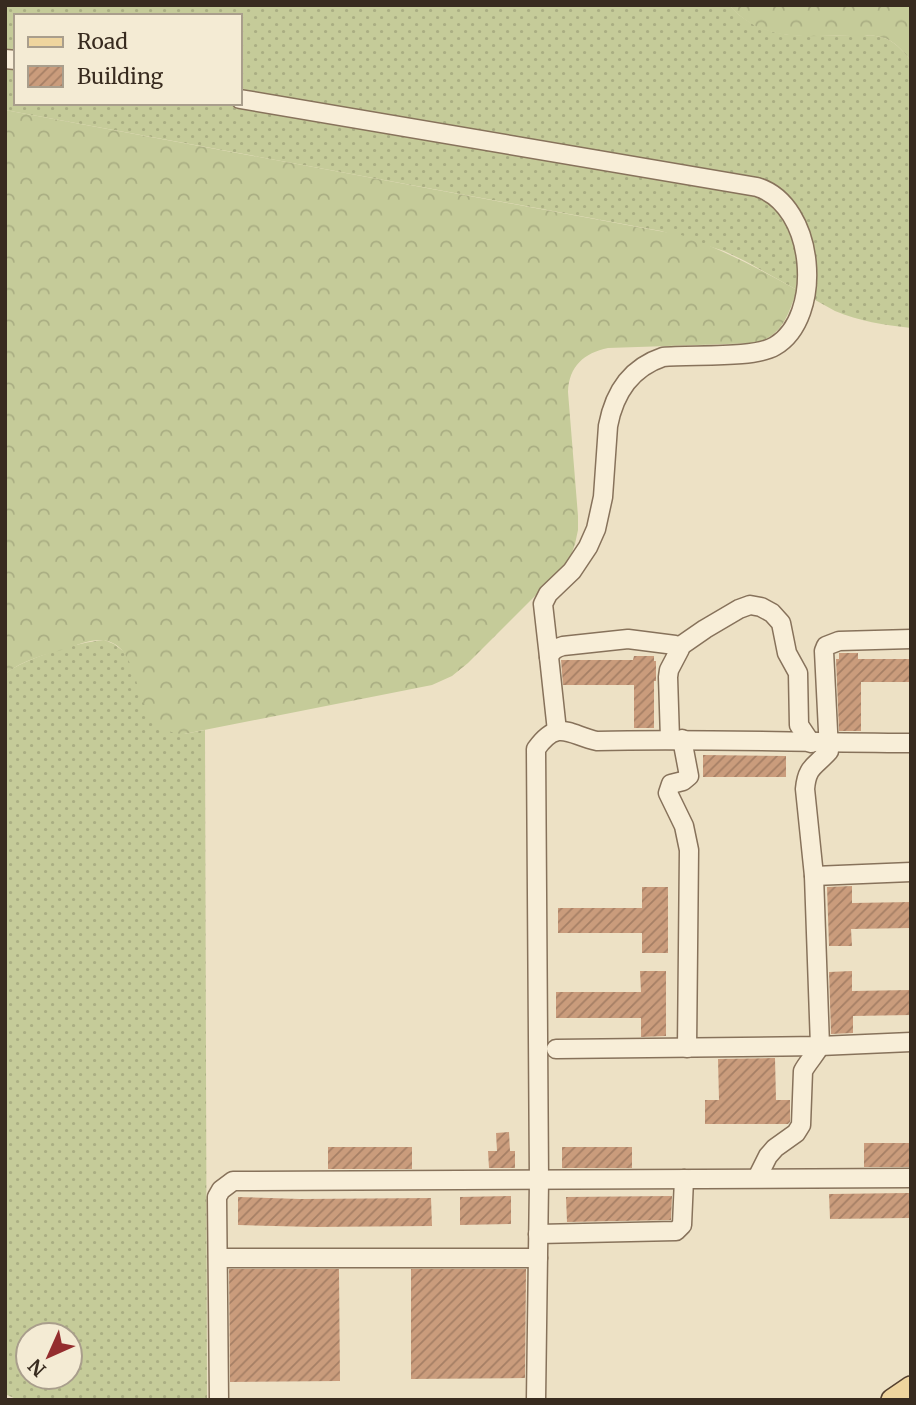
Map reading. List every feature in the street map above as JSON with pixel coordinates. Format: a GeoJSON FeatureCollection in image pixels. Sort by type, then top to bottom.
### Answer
{"type":"FeatureCollection","features":[{"type":"Feature","properties":{"kind":"main road"},"geometry":{"type":"LineString","coordinates":[[892,1400],[911,1387]]}},
{"type":"Feature","properties":{"kind":"lane"},"geometry":{"type":"LineString","coordinates":[[242,99],[757,187],[775,195],[795,219],[806,252],[807,277],[799,313],[783,340],[759,352],[663,357],[652,360],[633,373],[619,392],[608,426],[603,497],[596,529],[572,571],[548,594],[543,604],[557,731]]}},
{"type":"Feature","properties":{"kind":"lane"},"geometry":{"type":"LineString","coordinates":[[679,647],[739,609],[750,605],[772,613],[781,623],[787,653],[798,673],[799,725],[829,751],[806,775],[805,789],[814,876],[820,1046],[803,1071],[801,1125],[796,1133],[768,1156],[757,1178]]}},
{"type":"Feature","properties":{"kind":"lane"},"geometry":{"type":"LineString","coordinates":[[549,657],[556,648],[563,646],[628,639],[679,647]]}},
{"type":"Feature","properties":{"kind":"lane"},"geometry":{"type":"LineString","coordinates":[[820,743],[823,657],[826,646],[839,641],[911,639]]}},
{"type":"Feature","properties":{"kind":"lane"},"geometry":{"type":"LineString","coordinates":[[679,647],[668,677],[676,739],[689,776],[671,785],[668,793],[684,826],[690,850],[687,1048]]}},
{"type":"Feature","properties":{"kind":"lane"},"geometry":{"type":"LineString","coordinates":[[536,1400],[539,1181],[536,749],[542,740],[557,731],[576,733],[597,741],[676,739],[911,743]]}},
{"type":"Feature","properties":{"kind":"lane"},"geometry":{"type":"LineString","coordinates":[[814,876],[911,872]]}},
{"type":"Feature","properties":{"kind":"lane"},"geometry":{"type":"LineString","coordinates":[[556,1049],[820,1046],[911,1042]]}},
{"type":"Feature","properties":{"kind":"lane"},"geometry":{"type":"LineString","coordinates":[[219,1400],[217,1197],[221,1190],[233,1181],[911,1178]]}},
{"type":"Feature","properties":{"kind":"lane"},"geometry":{"type":"LineString","coordinates":[[538,1234],[676,1231],[682,1225],[684,1179]]}},
{"type":"Feature","properties":{"kind":"lane"},"geometry":{"type":"LineString","coordinates":[[218,1258],[538,1258]]}},
{"type":"Feature","properties":{"kind":"green space"},"geometry":{"type":"Polygon","coordinates":[[[5,5],[729,5],[742,17],[770,31],[801,36],[878,36],[894,43],[911,61],[911,328],[872,322],[835,311],[724,251],[661,231],[5,110],[5,5]]]}},
{"type":"Feature","properties":{"kind":"green space"},"geometry":{"type":"Polygon","coordinates":[[[729,5],[911,5],[911,61],[891,41],[882,37],[784,35],[755,26],[729,5]]]}},
{"type":"Feature","properties":{"kind":"green space"},"geometry":{"type":"Polygon","coordinates":[[[5,110],[681,235],[726,253],[797,290],[784,322],[773,334],[757,343],[608,348],[592,353],[579,362],[571,375],[568,392],[578,516],[578,530],[570,558],[468,663],[452,676],[432,685],[184,734],[165,730],[153,719],[144,704],[126,656],[116,645],[101,640],[83,643],[34,659],[5,674],[5,110]]]}},
{"type":"Feature","properties":{"kind":"green space"},"geometry":{"type":"Polygon","coordinates":[[[104,640],[114,644],[123,651],[184,734],[205,730],[207,1400],[18,1400],[5,1394],[5,674],[38,657],[67,647],[104,640]]]}},
{"type":"Feature","properties":{"kind":"building"},"geometry":{"type":"Polygon","coordinates":[[[839,653],[858,653],[858,659],[911,659],[911,682],[861,682],[861,731],[839,731],[836,659],[839,659],[839,653]]]}},
{"type":"Feature","properties":{"kind":"building"},"geometry":{"type":"Polygon","coordinates":[[[634,656],[654,656],[656,661],[654,728],[634,728],[634,685],[563,685],[561,660],[633,660],[634,656]]]}},
{"type":"Feature","properties":{"kind":"building"},"geometry":{"type":"Polygon","coordinates":[[[703,755],[786,756],[786,777],[703,777],[703,755]]]}},
{"type":"Feature","properties":{"kind":"building"},"geometry":{"type":"Polygon","coordinates":[[[852,886],[852,903],[911,902],[911,928],[851,929],[852,946],[829,946],[827,887],[852,886]]]}},
{"type":"Feature","properties":{"kind":"building"},"geometry":{"type":"Polygon","coordinates":[[[642,887],[668,887],[668,953],[642,953],[642,933],[558,933],[558,908],[642,908],[642,887]]]}},
{"type":"Feature","properties":{"kind":"building"},"geometry":{"type":"Polygon","coordinates":[[[640,971],[666,971],[666,1036],[641,1037],[641,1018],[556,1018],[556,992],[641,992],[640,971]]]}},
{"type":"Feature","properties":{"kind":"building"},"geometry":{"type":"Polygon","coordinates":[[[852,971],[852,991],[911,990],[911,1015],[853,1016],[853,1033],[831,1034],[829,972],[852,971]]]}},
{"type":"Feature","properties":{"kind":"building"},"geometry":{"type":"Polygon","coordinates":[[[775,1058],[776,1100],[790,1100],[788,1124],[705,1124],[705,1100],[719,1100],[718,1059],[775,1058]]]}},
{"type":"Feature","properties":{"kind":"building"},"geometry":{"type":"Polygon","coordinates":[[[509,1132],[510,1151],[515,1151],[515,1168],[489,1168],[488,1151],[497,1151],[496,1133],[509,1132]]]}},
{"type":"Feature","properties":{"kind":"building"},"geometry":{"type":"Polygon","coordinates":[[[864,1143],[911,1143],[911,1167],[864,1167],[864,1143]]]}},
{"type":"Feature","properties":{"kind":"building"},"geometry":{"type":"Polygon","coordinates":[[[328,1147],[412,1147],[412,1169],[328,1169],[328,1147]]]}},
{"type":"Feature","properties":{"kind":"building"},"geometry":{"type":"Polygon","coordinates":[[[562,1147],[632,1147],[632,1168],[562,1168],[562,1147]]]}},
{"type":"Feature","properties":{"kind":"building"},"geometry":{"type":"Polygon","coordinates":[[[909,1193],[909,1218],[830,1219],[829,1194],[909,1193]]]}},
{"type":"Feature","properties":{"kind":"building"},"geometry":{"type":"Polygon","coordinates":[[[511,1196],[511,1224],[460,1225],[460,1197],[511,1196]]]}},
{"type":"Feature","properties":{"kind":"building"},"geometry":{"type":"Polygon","coordinates":[[[672,1196],[671,1220],[567,1222],[566,1197],[672,1196]]]}},
{"type":"Feature","properties":{"kind":"building"},"geometry":{"type":"Polygon","coordinates":[[[238,1197],[431,1198],[432,1226],[238,1225],[238,1197]]]}},
{"type":"Feature","properties":{"kind":"building"},"geometry":{"type":"Polygon","coordinates":[[[229,1269],[339,1269],[340,1381],[230,1382],[229,1269]]]}},
{"type":"Feature","properties":{"kind":"building"},"geometry":{"type":"Polygon","coordinates":[[[411,1269],[526,1269],[525,1378],[411,1379],[411,1269]]]}}]}
